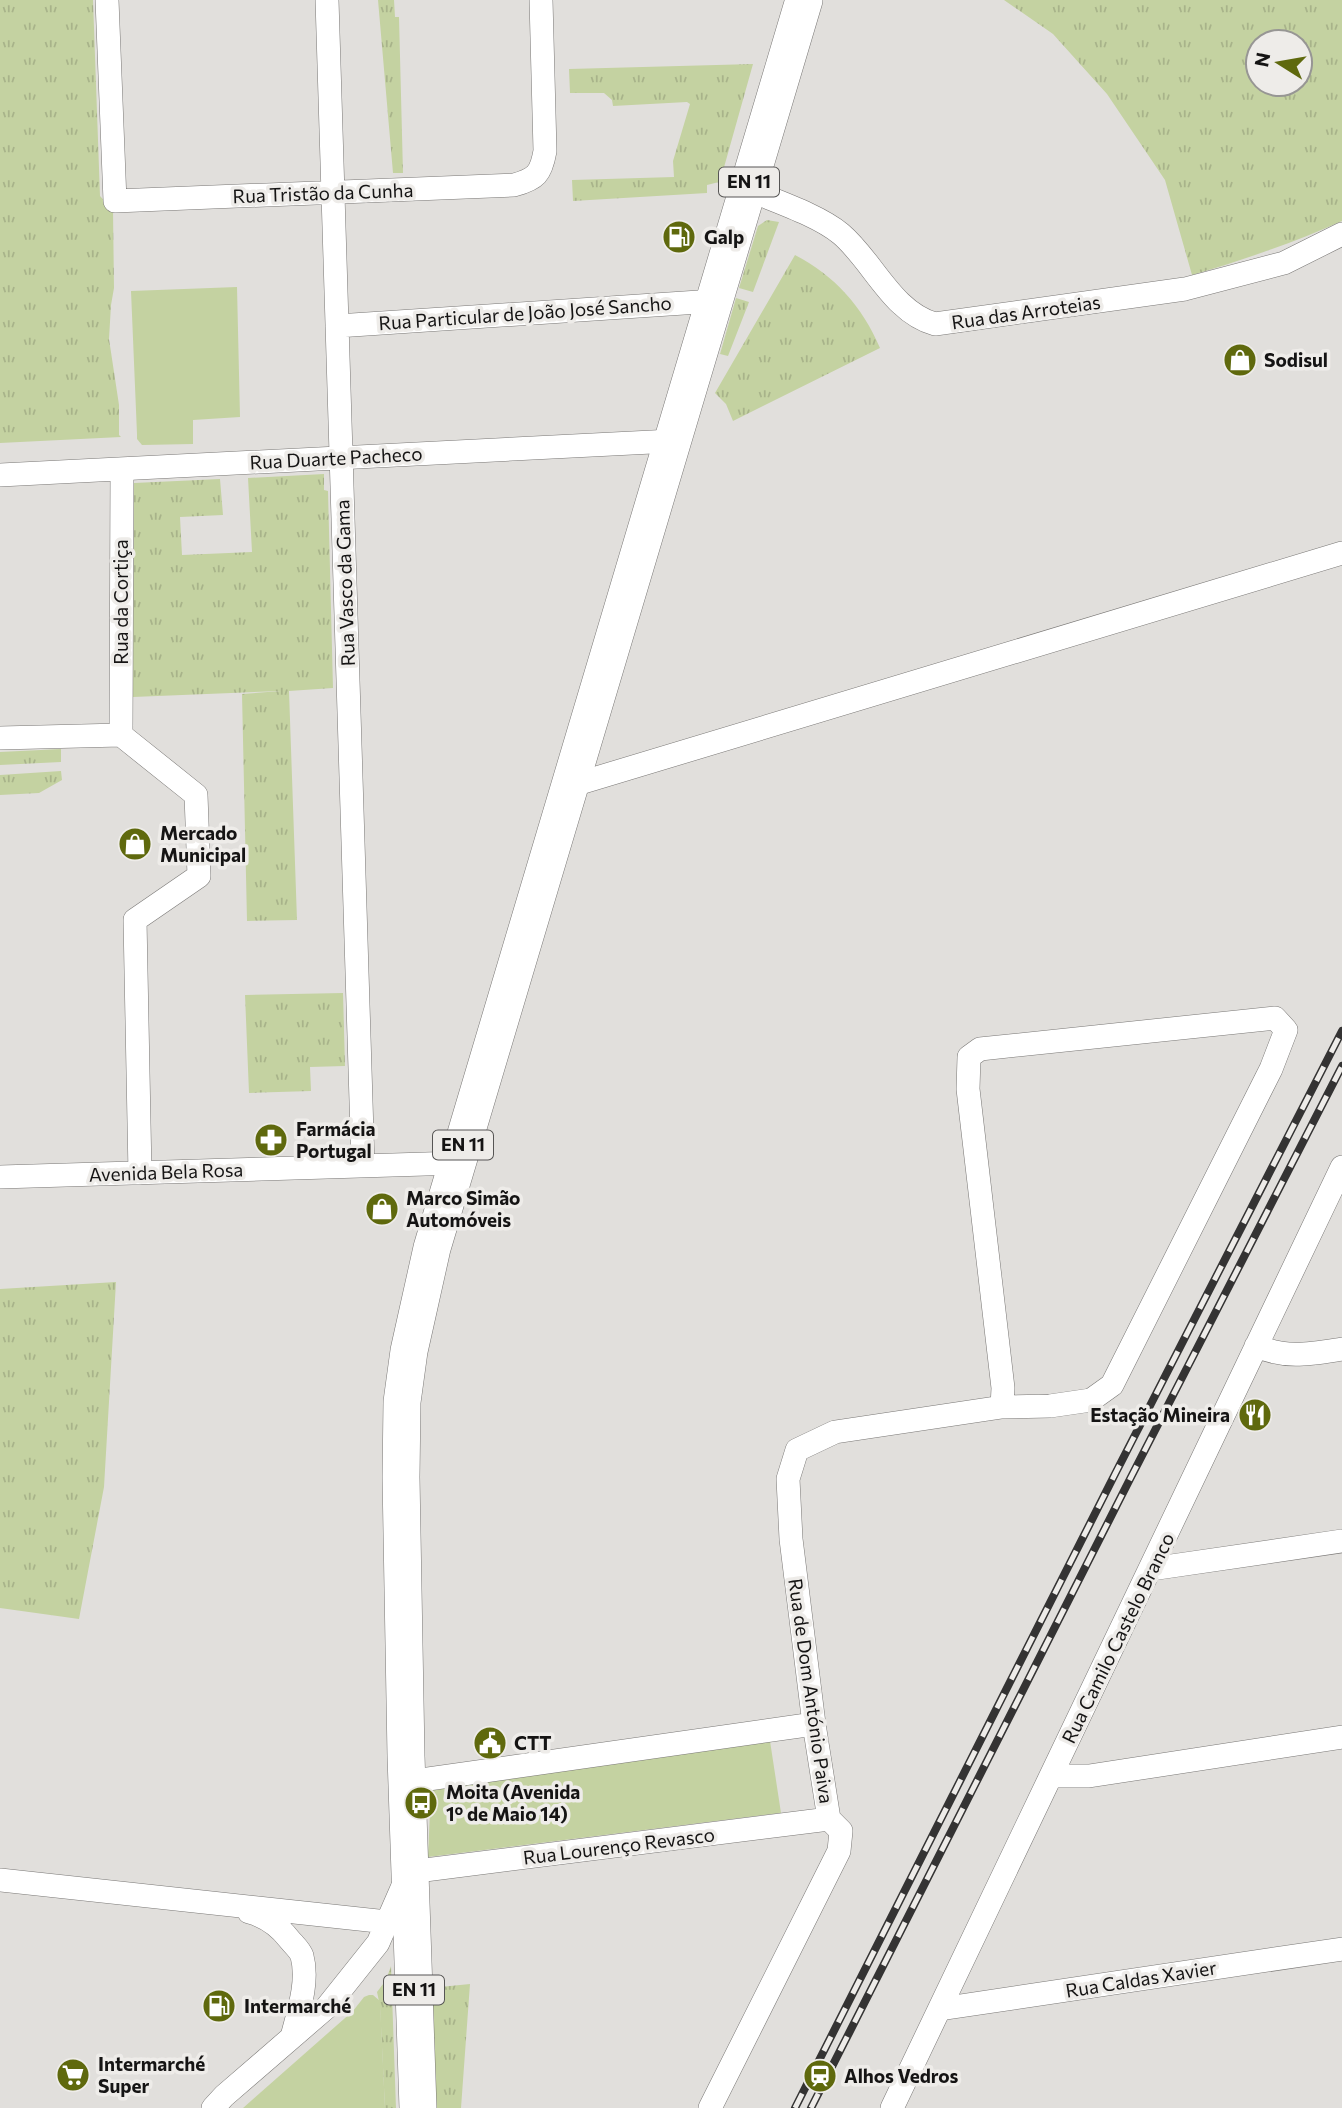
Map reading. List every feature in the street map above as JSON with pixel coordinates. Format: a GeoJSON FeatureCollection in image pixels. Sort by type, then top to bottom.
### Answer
{"type":"FeatureCollection","features":[{"type":"Feature","properties":{"kind":"main road","name":"EN 11"},"geometry":{"type":"LineString","coordinates":[[418,2108],[407,1782],[401,1478],[402,1402],[409,1351],[419,1299],[458,1163],[804,0]]}},
{"type":"Feature","properties":{"kind":"street","name":"Rua Tristão da Cunha"},"geometry":{"type":"LineString","coordinates":[[107,0],[115,201],[514,186],[531,180],[542,168],[545,151],[541,0]]}},
{"type":"Feature","properties":{"kind":"street","name":"Rua Vasco da Gama"},"geometry":{"type":"LineString","coordinates":[[327,0],[363,1166]]}},
{"type":"Feature","properties":{"kind":"street","name":"Rua das Arroteias"},"geometry":{"type":"LineString","coordinates":[[747,189],[801,212],[842,235],[903,305],[935,324],[1185,289],[1284,263],[1342,234]]}},
{"type":"Feature","properties":{"kind":"street","name":"Rua Particular de João José Sancho"},"geometry":{"type":"LineString","coordinates":[[337,326],[714,301]]}},
{"type":"Feature","properties":{"kind":"street","name":"Rua Duarte Pacheco"},"geometry":{"type":"LineString","coordinates":[[0,475],[672,442]]}},
{"type":"Feature","properties":{"kind":"street","name":"Rua da Cortiça"},"geometry":{"type":"LineString","coordinates":[[121,735],[122,469]]}},
{"type":"Feature","properties":{"kind":"street"},"geometry":{"type":"LineString","coordinates":[[570,786],[1342,553]]}},
{"type":"Feature","properties":{"kind":"street"},"geometry":{"type":"LineString","coordinates":[[0,738],[121,735],[196,795],[199,876],[135,920],[140,1173]]}},
{"type":"Feature","properties":{"kind":"street","name":"Rua de Dom António Paiva"},"geometry":{"type":"LineString","coordinates":[[710,2108],[839,1851],[841,1830],[829,1819],[814,1724],[791,1539],[788,1479],[797,1450],[835,1432],[1002,1407],[1050,1406],[1091,1400],[1112,1385],[1271,1069],[1286,1030],[1275,1018],[980,1049],[969,1057],[968,1089],[1003,1388],[1002,1407]]}},
{"type":"Feature","properties":{"kind":"street","name":"Avenida Bela Rosa"},"geometry":{"type":"LineString","coordinates":[[0,1177],[458,1163]]}},
{"type":"Feature","properties":{"kind":"street","name":"Rua Camilo Castelo Branco"},"geometry":{"type":"LineString","coordinates":[[892,2108],[1342,1167]]}},
{"type":"Feature","properties":{"kind":"street"},"geometry":{"type":"LineString","coordinates":[[1255,1346],[1291,1356],[1342,1349]]}},
{"type":"Feature","properties":{"kind":"street"},"geometry":{"type":"LineString","coordinates":[[1151,1569],[1342,1541]]}},
{"type":"Feature","properties":{"kind":"street"},"geometry":{"type":"LineString","coordinates":[[407,1782],[814,1724]]}},
{"type":"Feature","properties":{"kind":"street"},"geometry":{"type":"LineString","coordinates":[[1051,1776],[1089,1776],[1342,1737]]}},
{"type":"Feature","properties":{"kind":"street","name":"Rua Lourenço Revasco"},"geometry":{"type":"LineString","coordinates":[[410,1872],[829,1819]]}},
{"type":"Feature","properties":{"kind":"street"},"geometry":{"type":"LineString","coordinates":[[213,2108],[224,2095],[327,2007],[378,1943],[410,1872]]}},
{"type":"Feature","properties":{"kind":"street"},"geometry":{"type":"LineString","coordinates":[[0,1880],[387,1922]]}},
{"type":"Feature","properties":{"kind":"street"},"geometry":{"type":"LineString","coordinates":[[226,1905],[260,1915],[284,1931],[301,1955],[304,1974],[302,1994],[292,2037]]}},
{"type":"Feature","properties":{"kind":"street","name":"Rua Caldas Xavier"},"geometry":{"type":"LineString","coordinates":[[940,2009],[1342,1949]]}},
{"type":"Feature","properties":{"kind":"green space"},"geometry":{"type":"Polygon","coordinates":[[[0,0],[93,0],[100,196],[113,210],[114,288],[109,339],[121,437],[0,443],[0,0]]]}},
{"type":"Feature","properties":{"kind":"green space"},"geometry":{"type":"Polygon","coordinates":[[[378,0],[394,0],[395,17],[399,17],[403,173],[393,173],[378,0]]]}},
{"type":"Feature","properties":{"kind":"green space"},"geometry":{"type":"Polygon","coordinates":[[[1004,0],[1342,0],[1342,221],[1268,251],[1192,275],[1165,180],[1107,94],[1053,34],[1004,0]]]}},
{"type":"Feature","properties":{"kind":"green space"},"geometry":{"type":"Polygon","coordinates":[[[753,64],[721,178],[719,182],[707,185],[707,193],[573,201],[572,180],[674,177],[673,161],[690,104],[613,106],[612,100],[604,93],[570,93],[569,69],[753,64]]]}},
{"type":"Feature","properties":{"kind":"green space"},"geometry":{"type":"Polygon","coordinates":[[[767,220],[779,222],[753,292],[739,288],[758,226],[767,220]]]}},
{"type":"Feature","properties":{"kind":"green space"},"geometry":{"type":"Polygon","coordinates":[[[795,255],[823,272],[846,294],[865,319],[880,348],[733,421],[726,404],[715,393],[795,255]]]}},
{"type":"Feature","properties":{"kind":"green space"},"geometry":{"type":"Polygon","coordinates":[[[237,287],[240,417],[193,420],[193,444],[142,445],[137,439],[131,291],[237,287]]]}},
{"type":"Feature","properties":{"kind":"green space"},"geometry":{"type":"Polygon","coordinates":[[[736,298],[749,302],[728,356],[720,354],[736,298]]]}},
{"type":"Feature","properties":{"kind":"green space"},"geometry":{"type":"Polygon","coordinates":[[[324,474],[324,490],[328,491],[333,688],[289,691],[297,920],[247,921],[242,694],[281,691],[133,697],[134,483],[220,479],[223,515],[180,517],[182,555],[252,552],[248,478],[324,474]]]}},
{"type":"Feature","properties":{"kind":"green space"},"geometry":{"type":"Polygon","coordinates":[[[61,749],[61,762],[0,765],[0,752],[61,749]]]}},
{"type":"Feature","properties":{"kind":"green space"},"geometry":{"type":"Polygon","coordinates":[[[61,771],[62,780],[39,793],[0,795],[0,775],[61,771]]]}},
{"type":"Feature","properties":{"kind":"green space"},"geometry":{"type":"Polygon","coordinates":[[[343,993],[345,1066],[310,1067],[311,1091],[249,1093],[245,995],[343,993]]]}},
{"type":"Feature","properties":{"kind":"green space"},"geometry":{"type":"Polygon","coordinates":[[[116,1282],[104,1487],[79,1619],[0,1608],[0,1289],[116,1282]]]}},
{"type":"Feature","properties":{"kind":"green space"},"geometry":{"type":"Polygon","coordinates":[[[770,1741],[781,1813],[428,1857],[431,1789],[770,1741]]]}},
{"type":"Feature","properties":{"kind":"green space"},"geometry":{"type":"Polygon","coordinates":[[[391,1966],[396,2108],[385,2108],[377,1992],[386,1980],[391,1966]]]}},
{"type":"Feature","properties":{"kind":"green space"},"geometry":{"type":"Polygon","coordinates":[[[470,1984],[461,2108],[432,2108],[430,1988],[470,1984]]]}},
{"type":"Feature","properties":{"kind":"green space"},"geometry":{"type":"Polygon","coordinates":[[[369,1995],[380,2001],[385,2108],[243,2108],[353,2011],[364,1997],[369,1995]]]}},
{"type":"Feature","properties":{"kind":"railway"},"geometry":{"type":"LineString","coordinates":[[795,2108],[1342,1031]]}},
{"type":"Feature","properties":{"kind":"railway"},"geometry":{"type":"LineString","coordinates":[[811,2108],[1342,1066]]}},
{"type":"Feature","properties":{"kind":"place","name":"Galp"},"geometry":{"type":"Point","coordinates":[679,237]}},
{"type":"Feature","properties":{"kind":"place","name":"Sodisul"},"geometry":{"type":"Point","coordinates":[1240,360]}},
{"type":"Feature","properties":{"kind":"place","name":"Mercado Municipal"},"geometry":{"type":"Point","coordinates":[135,844]}},
{"type":"Feature","properties":{"kind":"place","name":"Farmácia Portugal"},"geometry":{"type":"Point","coordinates":[271,1140]}},
{"type":"Feature","properties":{"kind":"place","name":"Marco Simão Automóveis"},"geometry":{"type":"Point","coordinates":[382,1209]}},
{"type":"Feature","properties":{"kind":"place","name":"Estação Mineira"},"geometry":{"type":"Point","coordinates":[1255,1415]}},
{"type":"Feature","properties":{"kind":"place","name":"CTT"},"geometry":{"type":"Point","coordinates":[490,1743]}},
{"type":"Feature","properties":{"kind":"place","name":"Moita (Avenida 1º de Maio 14)"},"geometry":{"type":"Point","coordinates":[421,1803]}},
{"type":"Feature","properties":{"kind":"place","name":"Intermarché"},"geometry":{"type":"Point","coordinates":[219,2006]}},
{"type":"Feature","properties":{"kind":"place","name":"Intermarché Super"},"geometry":{"type":"Point","coordinates":[73,2075]}},
{"type":"Feature","properties":{"kind":"place","name":"Alhos Vedros"},"geometry":{"type":"Point","coordinates":[820,2076]}}]}
